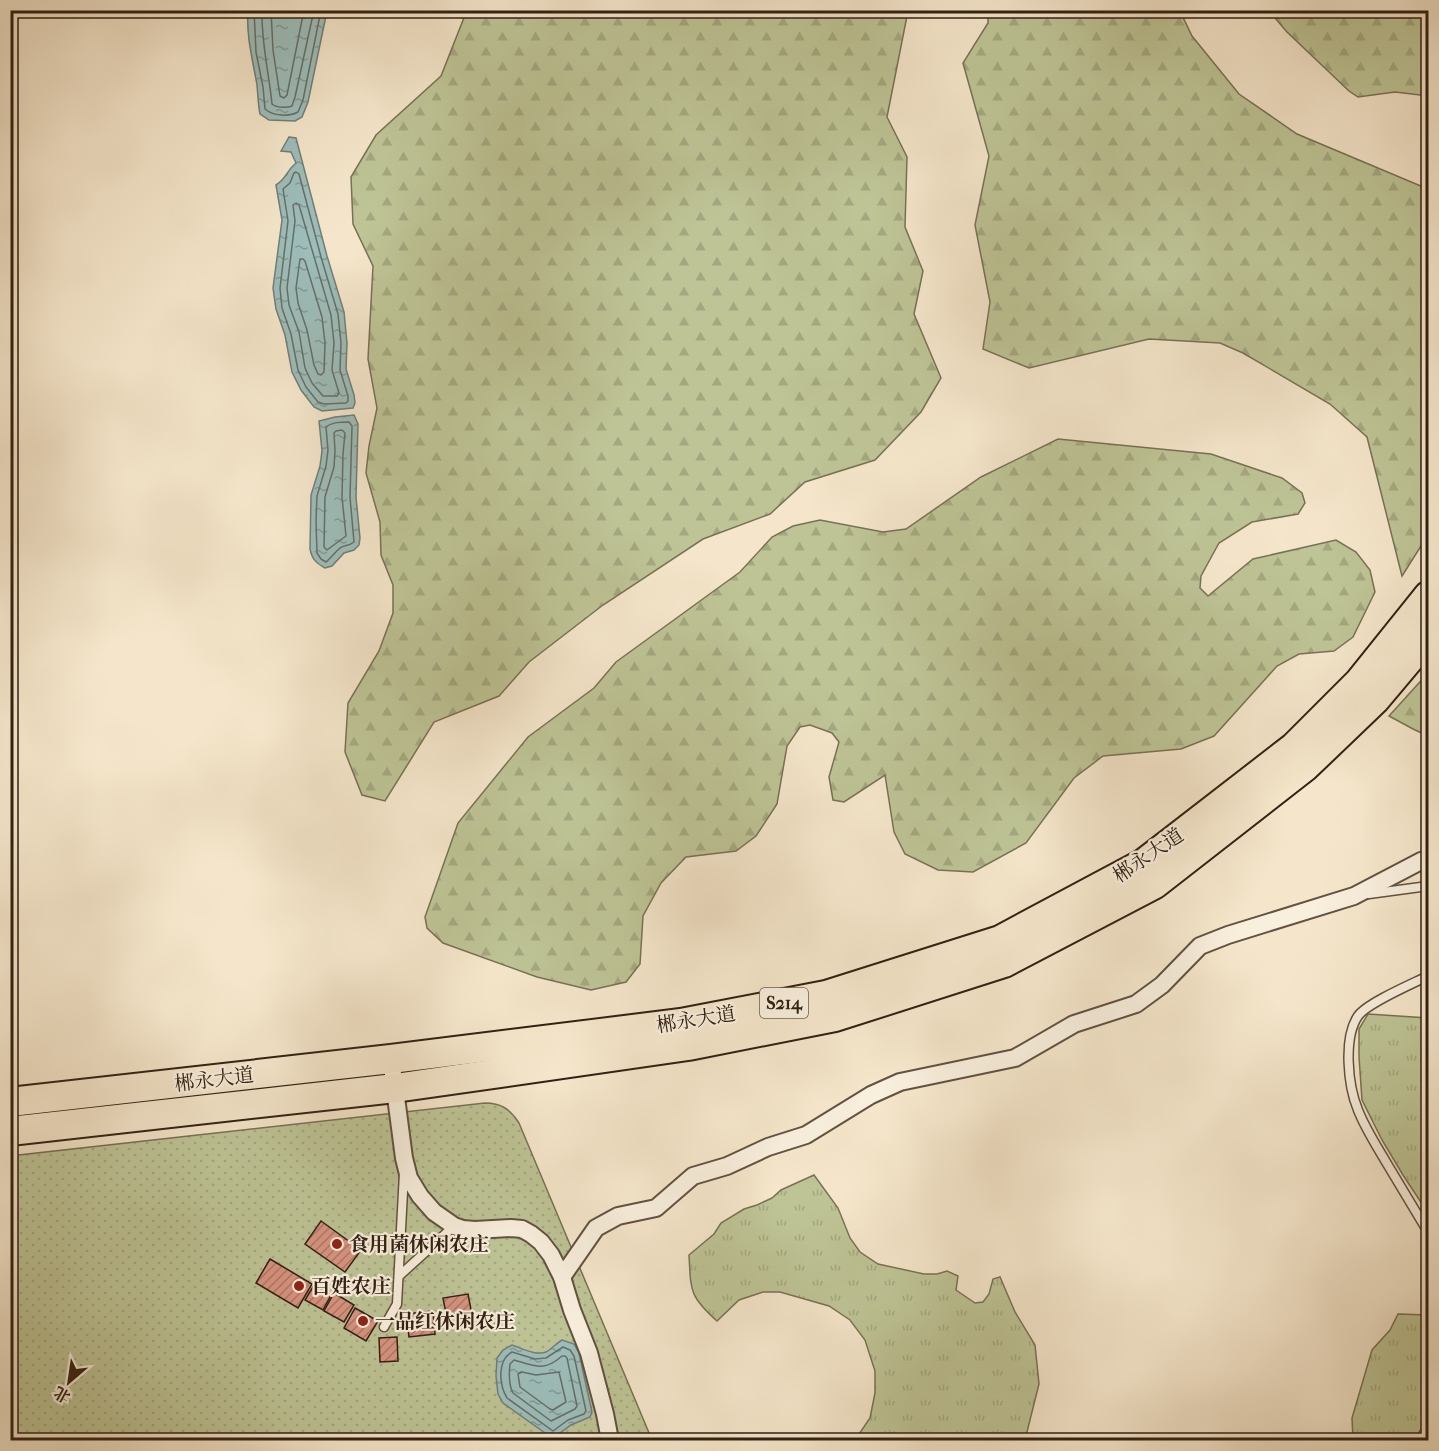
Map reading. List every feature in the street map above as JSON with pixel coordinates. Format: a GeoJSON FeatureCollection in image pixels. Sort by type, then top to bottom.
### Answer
{"type":"FeatureCollection","features":[{"type":"Feature","properties":{"kind":"highway","name":"郴永大道"},"geometry":{"type":"LineString","coordinates":[[10,1102],[391,1059],[681,1023],[826,995],[1000,940],[1144,862],[1294,747],[1359,682],[1428,596]]}},
{"type":"Feature","properties":{"kind":"highway","name":"郴永大道"},"geometry":{"type":"LineString","coordinates":[[10,1131],[395,1088],[688,1046],[835,1017],[1004,963],[1155,884],[1305,767],[1375,700],[1428,637]]}},
{"type":"Feature","properties":{"kind":"street"},"geometry":{"type":"LineString","coordinates":[[562,1277],[596,1228],[618,1216],[656,1208],[693,1176],[727,1166],[768,1147],[806,1135],[871,1095],[900,1082],[1015,1058],[1074,1024],[1136,1004],[1162,985],[1200,946],[1228,935],[1354,896],[1428,859]]}},
{"type":"Feature","properties":{"kind":"street"},"geometry":{"type":"LineString","coordinates":[[391,1059],[404,1158],[409,1178],[420,1196],[434,1212],[454,1226],[475,1230],[522,1229],[541,1242],[551,1255],[562,1277],[589,1353],[606,1414],[610,1440]]}},
{"type":"Feature","properties":{"kind":"lane"},"geometry":{"type":"LineString","coordinates":[[1354,896],[1428,886]]}},
{"type":"Feature","properties":{"kind":"lane"},"geometry":{"type":"LineString","coordinates":[[1428,976],[1366,1007],[1353,1026],[1349,1049],[1351,1083],[1357,1109],[1428,1232]]}},
{"type":"Feature","properties":{"kind":"lane"},"geometry":{"type":"LineString","coordinates":[[384,1327],[397,1304],[404,1158]]}},
{"type":"Feature","properties":{"kind":"lane"},"geometry":{"type":"LineString","coordinates":[[399,1276],[454,1226]]}},
{"type":"Feature","properties":{"kind":"lane"},"geometry":{"type":"LineString","coordinates":[[1420,1440],[1428,1427]]}},
{"type":"Feature","properties":{"kind":"green space"},"geometry":{"type":"Polygon","coordinates":[[[467,10],[908,11],[887,117],[907,157],[905,227],[923,271],[914,314],[941,378],[921,412],[875,460],[805,482],[770,514],[703,539],[603,605],[529,662],[499,696],[434,722],[385,801],[362,795],[345,752],[348,703],[379,651],[393,613],[393,585],[381,555],[380,522],[366,473],[377,408],[368,359],[373,266],[353,224],[351,177],[376,135],[441,76],[467,10]]]}},
{"type":"Feature","properties":{"kind":"green space"},"geometry":{"type":"Polygon","coordinates":[[[988,11],[1180,11],[1192,36],[1239,94],[1297,134],[1428,189],[1428,535],[1402,576],[1367,437],[1330,404],[1243,353],[1220,343],[1149,339],[1029,368],[983,349],[990,302],[975,225],[989,156],[963,63],[988,23],[988,11]]]}},
{"type":"Feature","properties":{"kind":"green space"},"geometry":{"type":"Polygon","coordinates":[[[1269,11],[1428,11],[1428,96],[1395,92],[1358,97],[1287,32],[1269,11]]]}},
{"type":"Feature","properties":{"kind":"green space"},"geometry":{"type":"Polygon","coordinates":[[[1058,439],[1211,454],[1282,478],[1302,493],[1305,503],[1298,514],[1252,522],[1219,543],[1201,576],[1200,588],[1208,596],[1253,559],[1336,540],[1356,552],[1370,570],[1375,592],[1353,637],[1334,651],[1299,654],[1277,666],[1214,736],[1181,749],[1103,756],[1074,778],[1026,843],[973,872],[938,870],[905,854],[894,832],[885,775],[844,802],[833,800],[829,777],[839,742],[832,733],[810,725],[800,727],[787,746],[777,804],[756,836],[736,851],[686,857],[661,883],[643,916],[640,964],[626,982],[591,990],[537,977],[443,943],[427,928],[425,917],[458,823],[528,737],[594,688],[616,662],[740,572],[772,537],[793,526],[820,520],[883,532],[906,529],[981,477],[1058,439]]]}},
{"type":"Feature","properties":{"kind":"green space"},"geometry":{"type":"Polygon","coordinates":[[[1428,673],[1428,736],[1389,716],[1428,673]]]}},
{"type":"Feature","properties":{"kind":"green space"},"geometry":{"type":"Polygon","coordinates":[[[1368,1014],[1428,1018],[1428,1213],[1382,1140],[1362,1100],[1359,1029],[1368,1014]]]}},
{"type":"Feature","properties":{"kind":"green space"},"geometry":{"type":"Polygon","coordinates":[[[485,1103],[505,1108],[519,1123],[652,1440],[11,1440],[10,1156],[485,1103]]]}},
{"type":"Feature","properties":{"kind":"green space"},"geometry":{"type":"Polygon","coordinates":[[[814,1175],[838,1208],[850,1238],[860,1252],[878,1264],[924,1274],[947,1271],[958,1276],[956,1290],[975,1303],[983,1302],[989,1294],[993,1279],[1000,1277],[1015,1312],[1035,1345],[1039,1384],[1025,1440],[855,1440],[870,1418],[875,1393],[875,1371],[865,1340],[850,1320],[829,1306],[780,1292],[763,1292],[739,1300],[717,1321],[696,1299],[691,1285],[689,1255],[714,1234],[721,1223],[744,1209],[772,1198],[781,1190],[814,1175]]]}},
{"type":"Feature","properties":{"kind":"green space"},"geometry":{"type":"Polygon","coordinates":[[[1398,1314],[1428,1315],[1428,1440],[1353,1440],[1352,1418],[1372,1350],[1390,1330],[1398,1314]]]}},
{"type":"Feature","properties":{"kind":"water"},"geometry":{"type":"Polygon","coordinates":[[[248,11],[327,11],[308,102],[302,117],[295,121],[269,120],[260,114],[249,39],[248,11]]]}},
{"type":"Feature","properties":{"kind":"water"},"geometry":{"type":"Polygon","coordinates":[[[289,137],[296,138],[344,312],[347,343],[346,369],[354,395],[353,408],[322,411],[314,407],[301,390],[292,372],[285,335],[276,309],[273,288],[282,220],[276,185],[296,163],[291,152],[281,151],[289,137]]]}},
{"type":"Feature","properties":{"kind":"water"},"geometry":{"type":"Polygon","coordinates":[[[354,415],[358,424],[356,497],[359,545],[354,550],[344,553],[332,566],[325,568],[315,560],[310,549],[311,495],[322,451],[319,421],[354,415]]]}},
{"type":"Feature","properties":{"kind":"water"},"geometry":{"type":"Polygon","coordinates":[[[562,1340],[574,1344],[579,1353],[592,1412],[590,1417],[571,1425],[553,1438],[503,1403],[498,1394],[497,1358],[503,1350],[512,1345],[542,1353],[562,1340]]]}},
{"type":"Feature","properties":{"kind":"building"},"geometry":{"type":"Polygon","coordinates":[[[321,1221],[361,1250],[345,1272],[305,1244],[321,1221]]]}},
{"type":"Feature","properties":{"kind":"building"},"geometry":{"type":"Polygon","coordinates":[[[270,1259],[312,1284],[298,1308],[256,1283],[270,1259]]]}},
{"type":"Feature","properties":{"kind":"building"},"geometry":{"type":"Polygon","coordinates":[[[314,1285],[331,1295],[323,1310],[305,1300],[314,1285]]]}},
{"type":"Feature","properties":{"kind":"building"},"geometry":{"type":"Polygon","coordinates":[[[334,1293],[354,1305],[344,1322],[324,1311],[334,1293]]]}},
{"type":"Feature","properties":{"kind":"building"},"geometry":{"type":"Polygon","coordinates":[[[468,1294],[472,1315],[447,1319],[443,1298],[468,1294]]]}},
{"type":"Feature","properties":{"kind":"building"},"geometry":{"type":"Polygon","coordinates":[[[355,1308],[378,1321],[366,1341],[344,1328],[355,1308]]]}},
{"type":"Feature","properties":{"kind":"building"},"geometry":{"type":"Polygon","coordinates":[[[433,1311],[435,1334],[409,1337],[406,1314],[433,1311]]]}},
{"type":"Feature","properties":{"kind":"building"},"geometry":{"type":"Polygon","coordinates":[[[397,1337],[398,1361],[380,1362],[379,1338],[397,1337]]]}},
{"type":"Feature","properties":{"kind":"place","name":"食用菌休闲农庄"},"geometry":{"type":"Point","coordinates":[337,1244]}},
{"type":"Feature","properties":{"kind":"place","name":"百姓农庄"},"geometry":{"type":"Point","coordinates":[299,1286]}},
{"type":"Feature","properties":{"kind":"place","name":"一品红休闲农庄"},"geometry":{"type":"Point","coordinates":[363,1321]}}]}
